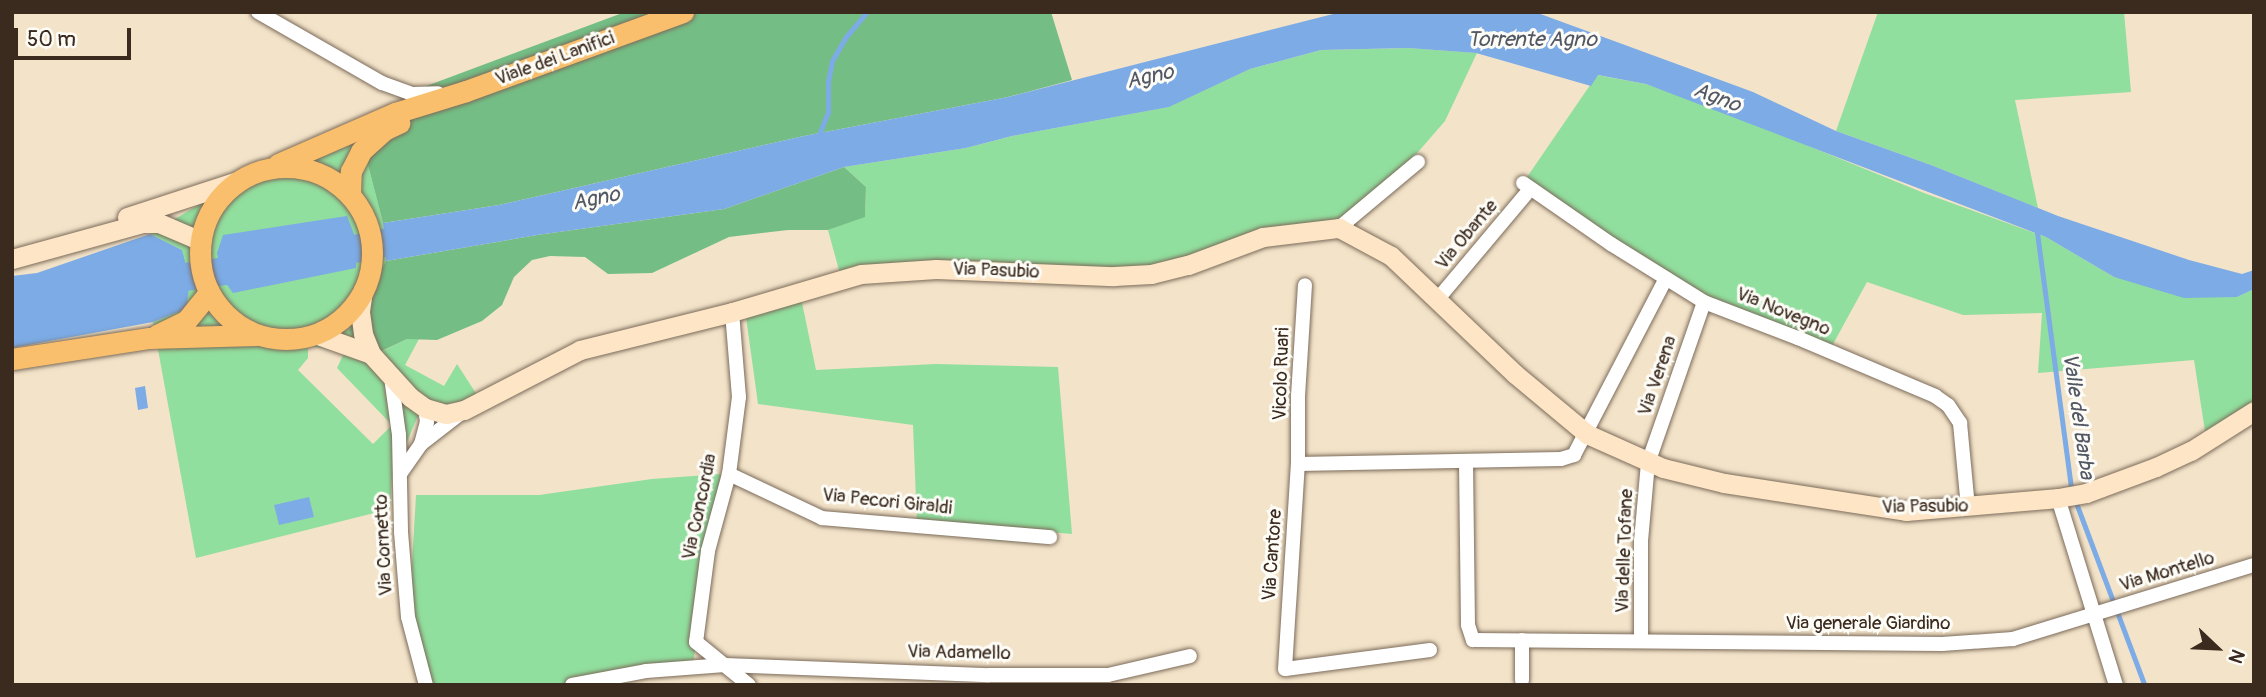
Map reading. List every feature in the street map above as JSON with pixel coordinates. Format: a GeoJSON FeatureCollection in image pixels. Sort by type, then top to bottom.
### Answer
{"type":"FeatureCollection","features":[{"type":"Feature","properties":{"kind":"main road","name":"Viale dei Lanifici"},"geometry":{"type":"LineString","coordinates":[[270,168],[395,113],[466,91],[683,12]]}},
{"type":"Feature","properties":{"kind":"main road","name":"Viale dei Lanifici"},"geometry":{"type":"LineString","coordinates":[[350,194],[351,171],[361,151],[384,130],[466,91]]}},
{"type":"Feature","properties":{"kind":"main road"},"geometry":{"type":"LineString","coordinates":[[65,243],[106,225],[270,168],[299,167],[327,176],[350,194],[364,215],[372,240],[371,266],[363,290],[360,312],[363,334],[371,354],[410,397],[425,408]]}},
{"type":"Feature","properties":{"kind":"main road"},"geometry":{"type":"LineString","coordinates":[[238,181],[220,197],[208,217],[201,241],[202,275],[208,294],[228,317],[256,335]]}},
{"type":"Feature","properties":{"kind":"main road"},"geometry":{"type":"LineString","coordinates":[[12,259],[143,223],[159,223],[201,241]]}},
{"type":"Feature","properties":{"kind":"main road","name":"Via Pasubio"},"geometry":{"type":"LineString","coordinates":[[425,408],[446,414],[464,410],[580,350],[732,312],[862,274],[936,269],[1114,276],[1150,274],[1188,265],[1263,237],[1339,228],[1391,256],[1515,374],[1587,435],[1648,463],[1724,483],[1865,507],[1906,511],[2071,496],[2191,451],[2254,411]]}},
{"type":"Feature","properties":{"kind":"main road"},"geometry":{"type":"LineString","coordinates":[[12,359],[149,338],[256,335],[290,339],[315,334],[334,324],[351,309],[363,290]]}},
{"type":"Feature","properties":{"kind":"main road"},"geometry":{"type":"LineString","coordinates":[[149,338],[186,321],[208,294]]}},
{"type":"Feature","properties":{"kind":"main road"},"geometry":{"type":"LineString","coordinates":[[315,334],[371,354]]}},
{"type":"Feature","properties":{"kind":"street"},"geometry":{"type":"LineString","coordinates":[[258,12],[382,83],[414,94],[466,91]]}},
{"type":"Feature","properties":{"kind":"street"},"geometry":{"type":"LineString","coordinates":[[382,83],[395,113]]}},
{"type":"Feature","properties":{"kind":"street"},"geometry":{"type":"LineString","coordinates":[[1339,228],[1418,162]]}},
{"type":"Feature","properties":{"kind":"street","name":"Via Novegno"},"geometry":{"type":"LineString","coordinates":[[1525,189],[1704,302],[1798,338],[1935,396],[1948,405],[1960,424],[1968,507]]}},
{"type":"Feature","properties":{"kind":"street","name":"Via Obante"},"geometry":{"type":"LineString","coordinates":[[1437,300],[1525,189]]}},
{"type":"Feature","properties":{"kind":"street"},"geometry":{"type":"LineString","coordinates":[[1298,464],[1562,460],[1574,455],[1587,435],[1666,278]]}},
{"type":"Feature","properties":{"kind":"street","name":"Vicolo Ruari"},"geometry":{"type":"LineString","coordinates":[[1298,464],[1298,396],[1305,285]]}},
{"type":"Feature","properties":{"kind":"street","name":"Via Verena"},"geometry":{"type":"LineString","coordinates":[[1648,463],[1704,302]]}},
{"type":"Feature","properties":{"kind":"street","name":"Via Concordia"},"geometry":{"type":"LineString","coordinates":[[732,312],[739,397],[729,474],[708,551],[696,642],[749,685]]}},
{"type":"Feature","properties":{"kind":"street"},"geometry":{"type":"LineString","coordinates":[[390,376],[396,399],[400,474]]}},
{"type":"Feature","properties":{"kind":"street","name":"Via Cornetto"},"geometry":{"type":"LineString","coordinates":[[425,408],[427,422],[421,444],[400,474],[408,617],[426,685]]}},
{"type":"Feature","properties":{"kind":"street"},"geometry":{"type":"LineString","coordinates":[[421,444],[464,410]]}},
{"type":"Feature","properties":{"kind":"street"},"geometry":{"type":"LineString","coordinates":[[1466,462],[1468,625],[1473,640],[1641,640]]}},
{"type":"Feature","properties":{"kind":"street","name":"Via delle Tofane"},"geometry":{"type":"LineString","coordinates":[[1641,640],[1641,541],[1648,463]]}},
{"type":"Feature","properties":{"kind":"street","name":"Via Cantore"},"geometry":{"type":"LineString","coordinates":[[1298,464],[1285,669],[1430,650]]}},
{"type":"Feature","properties":{"kind":"street","name":"Via Pecori Giraldi"},"geometry":{"type":"LineString","coordinates":[[729,474],[822,518],[1050,537]]}},
{"type":"Feature","properties":{"kind":"street"},"geometry":{"type":"LineString","coordinates":[[2071,496],[2116,685]]}},
{"type":"Feature","properties":{"kind":"street","name":"Via Montello"},"geometry":{"type":"LineString","coordinates":[[2097,613],[2254,565]]}},
{"type":"Feature","properties":{"kind":"street","name":"Via generale Giardino"},"geometry":{"type":"LineString","coordinates":[[1641,640],[1666,644],[1942,644],[2013,639],[2097,613]]}},
{"type":"Feature","properties":{"kind":"street"},"geometry":{"type":"LineString","coordinates":[[1522,640],[1522,680]]}},
{"type":"Feature","properties":{"kind":"street","name":"Via Adamello"},"geometry":{"type":"LineString","coordinates":[[725,665],[1007,679],[1108,675],[1191,656]]}},
{"type":"Feature","properties":{"kind":"street"},"geometry":{"type":"LineString","coordinates":[[572,685],[646,671],[725,665]]}},
{"type":"Feature","properties":{"kind":"green space"},"geometry":{"type":"Polygon","coordinates":[[[625,12],[1051,12],[1072,80],[1008,97],[804,136],[499,205],[383,223],[360,134],[413,91],[625,12]]]}},
{"type":"Feature","properties":{"kind":"green space"},"geometry":{"type":"Polygon","coordinates":[[[1878,12],[2124,12],[2131,92],[2015,100],[2038,208],[1836,131],[1878,12]]]}},
{"type":"Feature","properties":{"kind":"green space"},"geometry":{"type":"Polygon","coordinates":[[[1409,48],[1477,53],[1445,121],[1346,235],[1302,230],[1153,274],[937,267],[842,281],[828,230],[865,216],[866,187],[844,167],[966,148],[1012,136],[1168,107],[1250,69],[1321,50],[1409,48]]]}},
{"type":"Feature","properties":{"kind":"green space"},"geometry":{"type":"Polygon","coordinates":[[[1597,75],[1646,84],[1720,110],[1924,193],[2046,237],[2114,277],[2237,297],[2254,289],[2254,412],[2207,444],[2194,360],[2038,373],[2042,313],[1963,315],[1867,282],[1826,357],[1673,287],[1525,180],[1597,75]]]}},
{"type":"Feature","properties":{"kind":"green space"},"geometry":{"type":"Polygon","coordinates":[[[360,134],[383,223],[386,261],[350,331],[372,356],[407,339],[419,339],[405,365],[444,386],[457,364],[481,401],[420,411],[392,477],[390,509],[196,558],[153,322],[186,309],[182,250],[150,234],[240,180],[360,134]],[[308,346],[308,358],[298,370],[373,444],[392,425],[337,368],[345,351],[308,346]]]}},
{"type":"Feature","properties":{"kind":"green space"},"geometry":{"type":"Polygon","coordinates":[[[844,167],[866,187],[865,217],[828,230],[788,230],[729,237],[652,273],[608,274],[585,257],[550,256],[532,260],[514,277],[502,305],[482,321],[437,340],[407,339],[371,356],[349,331],[386,261],[537,235],[724,209],[844,167]]]}},
{"type":"Feature","properties":{"kind":"green space"},"geometry":{"type":"Polygon","coordinates":[[[800,293],[816,370],[936,364],[1058,367],[1072,534],[1039,531],[1038,543],[989,540],[979,528],[917,524],[913,425],[758,404],[745,310],[800,293]]]}},
{"type":"Feature","properties":{"kind":"green space"},"geometry":{"type":"Polygon","coordinates":[[[721,474],[692,670],[607,685],[429,685],[410,600],[416,495],[539,495],[652,479],[721,474]]]}},
{"type":"Feature","properties":{"kind":"water","name":"Torrente Agno"},"geometry":{"type":"Polygon","coordinates":[[[1341,12],[1535,12],[1753,92],[1836,131],[1931,165],[2058,216],[2189,260],[2242,274],[2254,270],[2254,289],[2237,297],[2184,298],[2114,277],[2046,237],[1646,84],[1598,75],[1591,86],[1476,53],[1408,48],[1321,50],[1250,69],[1169,107],[1012,136],[966,148],[844,167],[724,209],[537,235],[386,261],[383,223],[499,205],[804,136],[1008,97],[1341,12]]]}},
{"type":"Feature","properties":{"kind":"water"},"geometry":{"type":"Polygon","coordinates":[[[347,216],[357,242],[356,268],[233,293],[222,278],[217,253],[223,235],[347,216]]]}},
{"type":"Feature","properties":{"kind":"water"},"geometry":{"type":"Polygon","coordinates":[[[150,234],[182,250],[190,281],[186,309],[153,322],[12,348],[12,276],[37,273],[150,234]]]}},
{"type":"Feature","properties":{"kind":"water"},"geometry":{"type":"Polygon","coordinates":[[[145,386],[148,408],[138,410],[135,388],[145,386]]]}},
{"type":"Feature","properties":{"kind":"water"},"geometry":{"type":"Polygon","coordinates":[[[309,497],[314,517],[279,525],[274,505],[309,497]]]}},
{"type":"Feature","properties":{"kind":"waterway"},"geometry":{"type":"LineString","coordinates":[[818,137],[828,112],[828,82],[832,61],[846,37],[867,12]]}},
{"type":"Feature","properties":{"kind":"waterway","name":"Valle del Barba"},"geometry":{"type":"LineString","coordinates":[[2037,229],[2072,490]]}},
{"type":"Feature","properties":{"kind":"waterway","name":"Agno"},"geometry":{"type":"LineString","coordinates":[[319,256],[420,236]]}},
{"type":"Feature","properties":{"kind":"waterway","name":"Agno"},"geometry":{"type":"LineString","coordinates":[[153,282],[258,266]]}},
{"type":"Feature","properties":{"kind":"waterway","name":"Valle del Barba"},"geometry":{"type":"LineString","coordinates":[[2075,499],[2145,685]]}}]}
